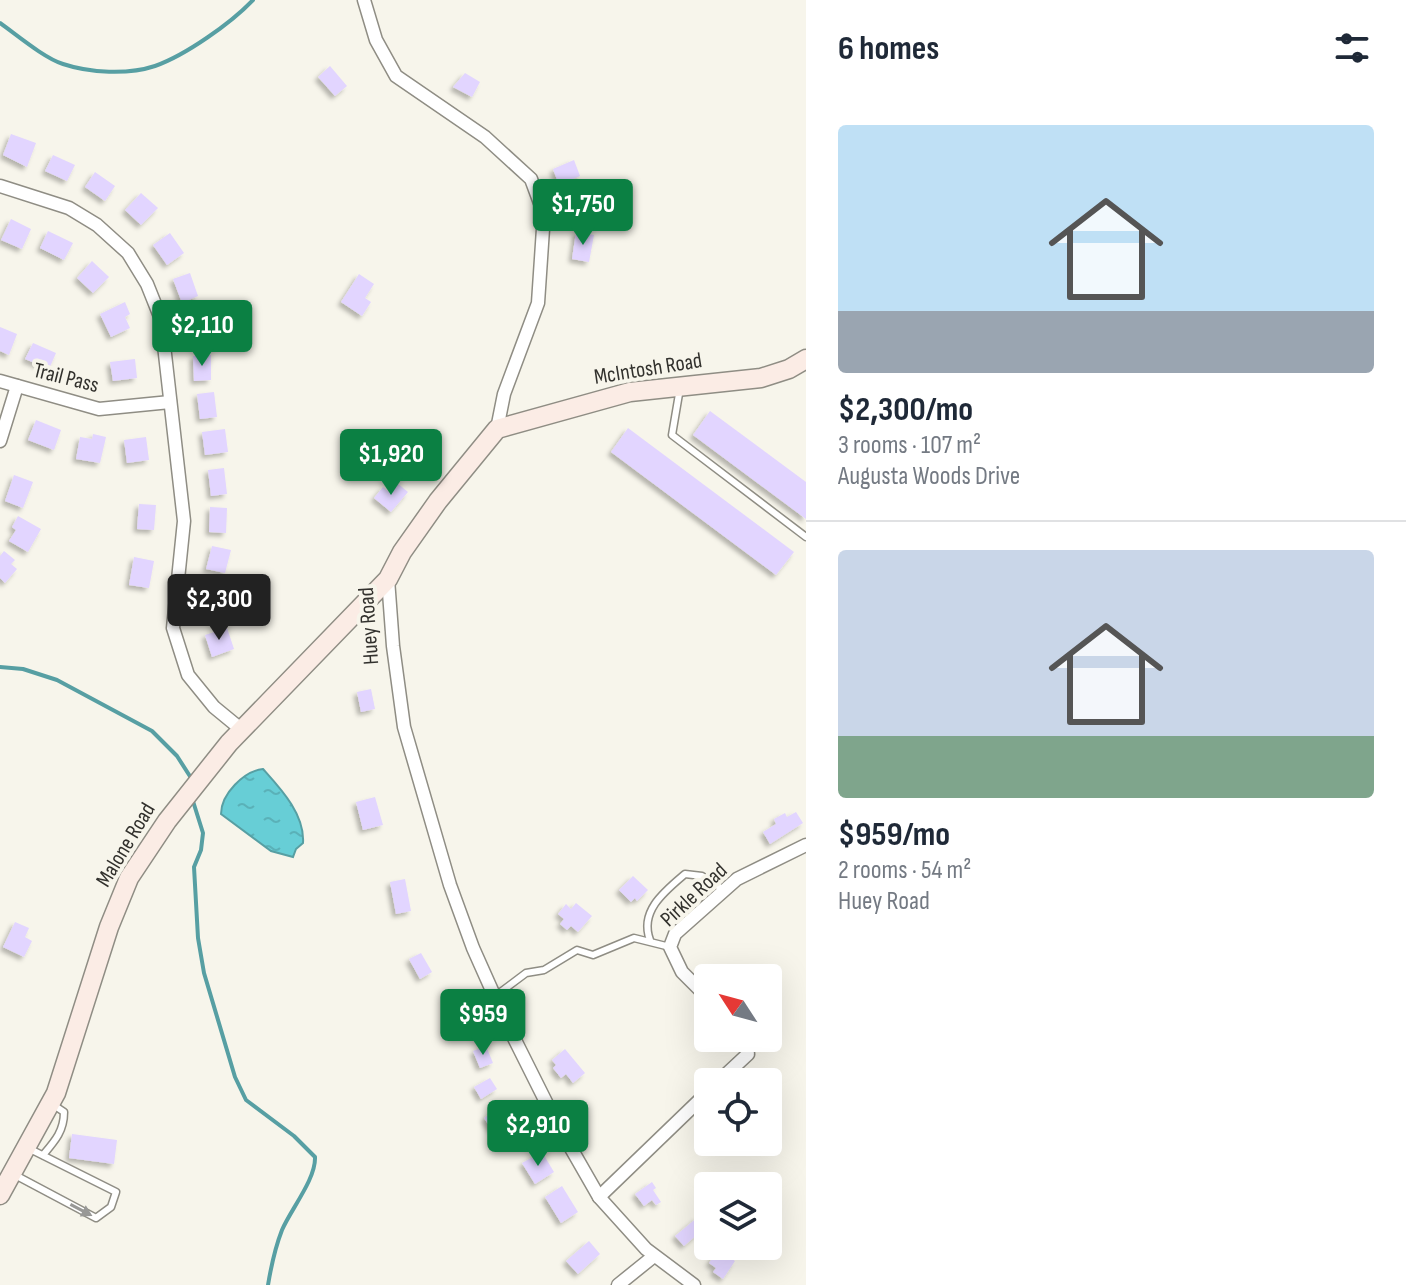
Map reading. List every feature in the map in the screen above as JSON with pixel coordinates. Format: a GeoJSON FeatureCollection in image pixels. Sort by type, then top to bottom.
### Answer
{"type":"FeatureCollection","features":[{"type":"Feature","properties":{"kind":"street","name":"Huey Road"},"geometry":{"type":"LineString","coordinates":[[364,0],[376,40],[396,76],[485,137],[531,179],[544,214],[538,303],[504,394],[497,429],[438,501],[402,552],[388,579],[404,727],[450,885],[473,948],[556,1122],[599,1197],[619,1221],[654,1256],[694,1285]]}},
{"type":"Feature","properties":{"kind":"street"},"geometry":{"type":"LineString","coordinates":[[0,186],[69,208],[97,225],[128,253],[147,284],[161,319],[184,521],[173,628],[188,675],[214,707],[242,730]]}},
{"type":"Feature","properties":{"kind":"street","name":"McIntosh Road"},"geometry":{"type":"LineString","coordinates":[[497,429],[630,392],[761,378],[789,369],[806,359]]}},
{"type":"Feature","properties":{"kind":"street","name":"Trail Pass"},"geometry":{"type":"LineString","coordinates":[[0,381],[99,409],[170,402]]}},
{"type":"Feature","properties":{"kind":"street"},"geometry":{"type":"LineString","coordinates":[[0,441],[17,386]]}},
{"type":"Feature","properties":{"kind":"street","name":"Malone Road"},"geometry":{"type":"LineString","coordinates":[[0,1195],[12,1173],[35,1151],[109,927],[129,878],[167,821],[242,730],[388,579]]}},
{"type":"Feature","properties":{"kind":"street","name":"Pirkle Road"},"geometry":{"type":"LineString","coordinates":[[694,984],[682,972],[670,947],[675,934],[737,879],[806,845]]}},
{"type":"Feature","properties":{"kind":"street"},"geometry":{"type":"LineString","coordinates":[[733,1068],[748,1052]]}},
{"type":"Feature","properties":{"kind":"street"},"geometry":{"type":"LineString","coordinates":[[599,1197],[694,1105]]}},
{"type":"Feature","properties":{"kind":"street"},"geometry":{"type":"LineString","coordinates":[[618,1285],[654,1256]]}},
{"type":"Feature","properties":{"kind":"lane"},"geometry":{"type":"LineString","coordinates":[[681,385],[672,435],[806,537]]}},
{"type":"Feature","properties":{"kind":"lane"},"geometry":{"type":"LineString","coordinates":[[650,940],[647,932],[652,907],[685,874],[702,876],[724,890]]}},
{"type":"Feature","properties":{"kind":"lane"},"geometry":{"type":"LineString","coordinates":[[494,997],[526,973],[544,970],[577,950],[593,955],[634,938],[670,947]]}},
{"type":"Feature","properties":{"kind":"lane"},"geometry":{"type":"LineString","coordinates":[[12,1173],[96,1218],[111,1207],[116,1192],[35,1151]]}},
{"type":"Feature","properties":{"kind":"water"},"geometry":{"type":"Polygon","coordinates":[[[263,769],[290,802],[300,822],[303,843],[293,857],[271,851],[221,814],[225,799],[235,785],[248,774],[263,769]]]}},
{"type":"Feature","properties":{"kind":"building"},"geometry":{"type":"Polygon","coordinates":[[[330,66],[347,86],[335,96],[318,77],[330,66]]]}},
{"type":"Feature","properties":{"kind":"building"},"geometry":{"type":"Polygon","coordinates":[[[465,73],[480,82],[472,97],[453,87],[465,73]]]}},
{"type":"Feature","properties":{"kind":"building"},"geometry":{"type":"Polygon","coordinates":[[[11,134],[36,143],[27,167],[3,155],[11,134]]]}},
{"type":"Feature","properties":{"kind":"building"},"geometry":{"type":"Polygon","coordinates":[[[53,155],[75,165],[67,181],[45,171],[53,155]]]}},
{"type":"Feature","properties":{"kind":"building"},"geometry":{"type":"Polygon","coordinates":[[[574,160],[580,176],[559,185],[553,169],[574,160]]]}},
{"type":"Feature","properties":{"kind":"building"},"geometry":{"type":"Polygon","coordinates":[[[95,172],[115,186],[105,201],[85,187],[95,172]]]}},
{"type":"Feature","properties":{"kind":"building"},"geometry":{"type":"Polygon","coordinates":[[[617,181],[621,205],[604,207],[601,184],[617,181]]]}},
{"type":"Feature","properties":{"kind":"building"},"geometry":{"type":"Polygon","coordinates":[[[141,193],[158,208],[141,225],[125,210],[141,193]]]}},
{"type":"Feature","properties":{"kind":"building"},"geometry":{"type":"Polygon","coordinates":[[[11,219],[31,229],[22,249],[1,240],[11,219]]]}},
{"type":"Feature","properties":{"kind":"building"},"geometry":{"type":"Polygon","coordinates":[[[48,231],[73,243],[64,260],[40,248],[48,231]]]}},
{"type":"Feature","properties":{"kind":"building"},"geometry":{"type":"Polygon","coordinates":[[[576,232],[594,235],[589,262],[572,259],[576,232]]]}},
{"type":"Feature","properties":{"kind":"building"},"geometry":{"type":"Polygon","coordinates":[[[170,233],[184,253],[167,265],[153,245],[170,233]]]}},
{"type":"Feature","properties":{"kind":"building"},"geometry":{"type":"Polygon","coordinates":[[[92,261],[109,277],[93,293],[77,278],[92,261]]]}},
{"type":"Feature","properties":{"kind":"building"},"geometry":{"type":"Polygon","coordinates":[[[190,273],[198,296],[182,303],[173,279],[190,273]]]}},
{"type":"Feature","properties":{"kind":"building"},"geometry":{"type":"Polygon","coordinates":[[[359,274],[374,284],[365,298],[371,302],[362,316],[341,302],[359,274]]]}},
{"type":"Feature","properties":{"kind":"building"},"geometry":{"type":"Polygon","coordinates":[[[125,302],[130,314],[125,317],[130,328],[111,337],[100,314],[125,302]]]}},
{"type":"Feature","properties":{"kind":"building"},"geometry":{"type":"Polygon","coordinates":[[[205,313],[210,340],[191,344],[186,317],[205,313]]]}},
{"type":"Feature","properties":{"kind":"building"},"geometry":{"type":"Polygon","coordinates":[[[0,327],[17,334],[9,355],[0,351],[0,327]]]}},
{"type":"Feature","properties":{"kind":"building"},"geometry":{"type":"Polygon","coordinates":[[[33,343],[56,353],[49,369],[25,359],[33,343]]]}},
{"type":"Feature","properties":{"kind":"building"},"geometry":{"type":"Polygon","coordinates":[[[211,355],[211,380],[194,381],[193,356],[211,355]]]}},
{"type":"Feature","properties":{"kind":"building"},"geometry":{"type":"Polygon","coordinates":[[[135,359],[137,378],[113,381],[110,362],[135,359]]]}},
{"type":"Feature","properties":{"kind":"building"},"geometry":{"type":"Polygon","coordinates":[[[214,392],[217,417],[200,419],[197,394],[214,392]]]}},
{"type":"Feature","properties":{"kind":"building"},"geometry":{"type":"Polygon","coordinates":[[[710,411],[806,482],[806,519],[693,435],[710,411]]]}},
{"type":"Feature","properties":{"kind":"building"},"geometry":{"type":"Polygon","coordinates":[[[36,420],[61,430],[54,450],[28,440],[36,420]]]}},
{"type":"Feature","properties":{"kind":"building"},"geometry":{"type":"Polygon","coordinates":[[[628,428],[794,552],[776,575],[611,452],[628,428]]]}},
{"type":"Feature","properties":{"kind":"building"},"geometry":{"type":"Polygon","coordinates":[[[225,429],[228,452],[205,455],[202,432],[225,429]]]}},
{"type":"Feature","properties":{"kind":"building"},"geometry":{"type":"Polygon","coordinates":[[[93,434],[106,437],[100,463],[76,459],[80,437],[92,439],[93,434]]]}},
{"type":"Feature","properties":{"kind":"building"},"geometry":{"type":"Polygon","coordinates":[[[146,437],[149,460],[127,463],[124,440],[146,437]]]}},
{"type":"Feature","properties":{"kind":"building"},"geometry":{"type":"Polygon","coordinates":[[[224,468],[227,494],[211,496],[208,470],[224,468]]]}},
{"type":"Feature","properties":{"kind":"building"},"geometry":{"type":"Polygon","coordinates":[[[14,475],[33,482],[23,508],[5,501],[14,475]]]}},
{"type":"Feature","properties":{"kind":"building"},"geometry":{"type":"Polygon","coordinates":[[[397,483],[408,492],[391,512],[374,498],[383,487],[390,493],[397,483]]]}},
{"type":"Feature","properties":{"kind":"building"},"geometry":{"type":"Polygon","coordinates":[[[139,504],[156,505],[154,530],[137,529],[139,504]]]}},
{"type":"Feature","properties":{"kind":"building"},"geometry":{"type":"Polygon","coordinates":[[[210,507],[227,508],[226,533],[209,532],[210,507]]]}},
{"type":"Feature","properties":{"kind":"building"},"geometry":{"type":"Polygon","coordinates":[[[18,516],[41,529],[28,552],[9,541],[16,530],[12,527],[18,516]]]}},
{"type":"Feature","properties":{"kind":"building"},"geometry":{"type":"Polygon","coordinates":[[[212,546],[231,550],[225,573],[206,569],[212,546]]]}},
{"type":"Feature","properties":{"kind":"building"},"geometry":{"type":"Polygon","coordinates":[[[4,551],[15,560],[11,564],[17,569],[5,583],[0,578],[0,556],[4,551]]]}},
{"type":"Feature","properties":{"kind":"building"},"geometry":{"type":"Polygon","coordinates":[[[134,557],[154,561],[149,588],[129,585],[134,557]]]}},
{"type":"Feature","properties":{"kind":"building"},"geometry":{"type":"Polygon","coordinates":[[[206,587],[225,591],[219,618],[199,613],[206,587]]]}},
{"type":"Feature","properties":{"kind":"building"},"geometry":{"type":"Polygon","coordinates":[[[227,628],[234,649],[212,657],[205,635],[227,628]]]}},
{"type":"Feature","properties":{"kind":"building"},"geometry":{"type":"Polygon","coordinates":[[[371,689],[375,709],[361,712],[357,692],[371,689]]]}},
{"type":"Feature","properties":{"kind":"building"},"geometry":{"type":"Polygon","coordinates":[[[375,797],[383,825],[363,830],[356,802],[375,797]]]}},
{"type":"Feature","properties":{"kind":"building"},"geometry":{"type":"Polygon","coordinates":[[[796,812],[803,823],[770,844],[763,832],[776,824],[774,819],[796,812]]]}},
{"type":"Feature","properties":{"kind":"building"},"geometry":{"type":"Polygon","coordinates":[[[633,876],[648,890],[637,901],[635,898],[631,902],[619,890],[633,876]]]}},
{"type":"Feature","properties":{"kind":"building"},"geometry":{"type":"Polygon","coordinates":[[[405,879],[411,911],[396,914],[390,882],[405,879]]]}},
{"type":"Feature","properties":{"kind":"building"},"geometry":{"type":"Polygon","coordinates":[[[576,903],[592,916],[578,932],[571,926],[567,930],[560,924],[564,919],[558,914],[566,904],[571,909],[576,903]]]}},
{"type":"Feature","properties":{"kind":"building"},"geometry":{"type":"Polygon","coordinates":[[[15,922],[29,928],[25,937],[32,941],[24,957],[3,947],[15,922]]]}},
{"type":"Feature","properties":{"kind":"building"},"geometry":{"type":"Polygon","coordinates":[[[421,953],[432,972],[420,979],[409,959],[421,953]]]}},
{"type":"Feature","properties":{"kind":"building"},"geometry":{"type":"Polygon","coordinates":[[[486,1046],[493,1063],[480,1068],[473,1051],[486,1046]]]}},
{"type":"Feature","properties":{"kind":"building"},"geometry":{"type":"Polygon","coordinates":[[[565,1049],[585,1073],[573,1083],[566,1074],[561,1078],[553,1068],[556,1065],[552,1060],[565,1049]]]}},
{"type":"Feature","properties":{"kind":"building"},"geometry":{"type":"Polygon","coordinates":[[[490,1078],[497,1089],[481,1099],[474,1087],[490,1078]]]}},
{"type":"Feature","properties":{"kind":"building"},"geometry":{"type":"Polygon","coordinates":[[[503,1104],[508,1111],[511,1108],[517,1117],[512,1121],[519,1131],[506,1140],[496,1127],[492,1130],[484,1118],[503,1104]]]}},
{"type":"Feature","properties":{"kind":"building"},"geometry":{"type":"Polygon","coordinates":[[[72,1134],[117,1140],[114,1164],[69,1158],[72,1134]]]}},
{"type":"Feature","properties":{"kind":"building"},"geometry":{"type":"Polygon","coordinates":[[[542,1152],[554,1172],[535,1184],[522,1163],[542,1152]]]}},
{"type":"Feature","properties":{"kind":"building"},"geometry":{"type":"Polygon","coordinates":[[[652,1182],[661,1202],[656,1205],[652,1200],[644,1206],[635,1194],[652,1182]]]}},
{"type":"Feature","properties":{"kind":"building"},"geometry":{"type":"Polygon","coordinates":[[[562,1186],[578,1212],[561,1223],[545,1197],[562,1186]]]}},
{"type":"Feature","properties":{"kind":"building"},"geometry":{"type":"Polygon","coordinates":[[[694,1220],[694,1237],[684,1246],[675,1236],[694,1220]]]}},
{"type":"Feature","properties":{"kind":"building"},"geometry":{"type":"Polygon","coordinates":[[[589,1241],[600,1254],[578,1274],[566,1261],[589,1241]]]}},
{"type":"Feature","properties":{"kind":"building"},"geometry":{"type":"Polygon","coordinates":[[[711,1260],[735,1261],[723,1279],[713,1272],[716,1268],[709,1263],[711,1260]]]}},
{"type":"Feature","properties":{"kind":"waterway"},"geometry":{"type":"LineString","coordinates":[[0,23],[39,52],[63,64],[97,71],[133,71],[155,66],[194,46],[253,0]]}},
{"type":"Feature","properties":{"kind":"waterway"},"geometry":{"type":"LineString","coordinates":[[0,667],[23,669],[57,680],[152,731],[177,756],[193,781]]}},
{"type":"Feature","properties":{"kind":"waterway"},"geometry":{"type":"LineString","coordinates":[[192,798],[203,833],[201,850],[194,867],[198,938],[204,973],[235,1077],[246,1100],[294,1136],[315,1157],[312,1175],[282,1230],[268,1285]]}}]}
